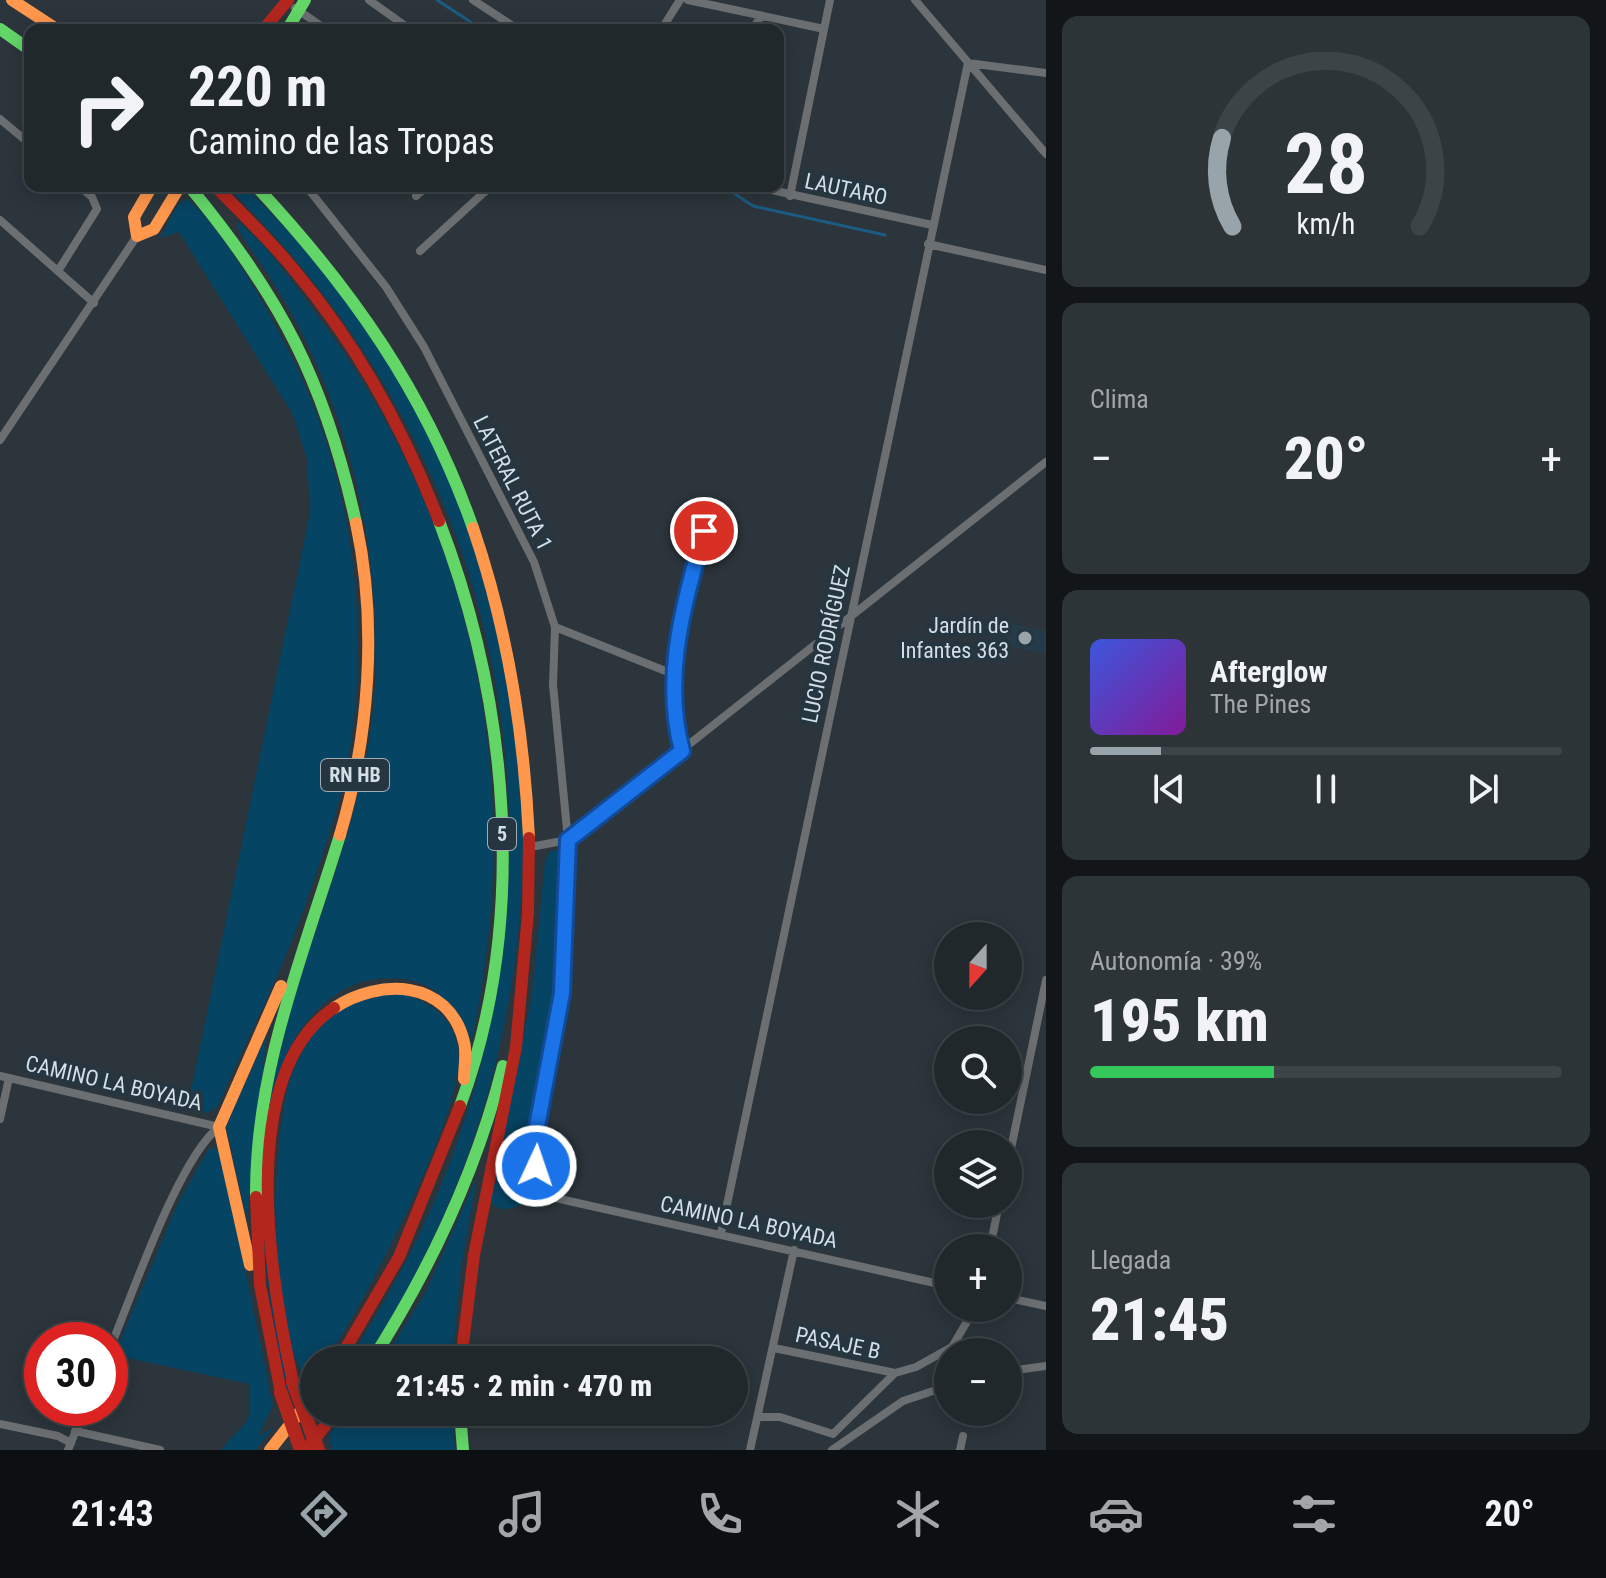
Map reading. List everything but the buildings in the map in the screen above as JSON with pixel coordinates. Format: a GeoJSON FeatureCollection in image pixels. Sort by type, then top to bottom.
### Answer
{"type":"FeatureCollection","features":[{"type":"Feature","properties":{"kind":"main road"},"geometry":{"type":"LineString","coordinates":[[12,0],[49,24]]}},
{"type":"Feature","properties":{"kind":"main road"},"geometry":{"type":"LineString","coordinates":[[270,24],[295,3]]}},
{"type":"Feature","properties":{"kind":"main road"},"geometry":{"type":"LineString","coordinates":[[289,24],[295,3]]}},
{"type":"Feature","properties":{"kind":"main road"},"geometry":{"type":"LineString","coordinates":[[0,29],[24,45]]}},
{"type":"Feature","properties":{"kind":"main road"},"geometry":{"type":"LineString","coordinates":[[148,192],[133,217],[132,230],[137,236],[154,229],[176,192]]}},
{"type":"Feature","properties":{"kind":"main road","name":"RN HB"},"geometry":{"type":"LineString","coordinates":[[194,192],[245,253],[300,347],[343,461],[362,555],[367,664],[356,772],[337,847],[295,966],[272,1044],[259,1116],[254,1183],[259,1287],[281,1393],[303,1450]]}},
{"type":"Feature","properties":{"kind":"main road"},"geometry":{"type":"LineString","coordinates":[[210,192],[233,202]]}},
{"type":"Feature","properties":{"kind":"main road","name":"5"},"geometry":{"type":"LineString","coordinates":[[222,192],[313,292],[382,395],[433,498],[476,626],[498,761],[501,902],[482,1035],[459,1110],[403,1251],[347,1346]]}},
{"type":"Feature","properties":{"kind":"main road"},"geometry":{"type":"LineString","coordinates":[[262,192],[304,235],[389,350],[429,422],[462,493],[496,592],[520,699],[530,847],[529,914],[514,1020],[492,1109],[460,1195],[422,1278],[381,1346]]}},
{"type":"Feature","properties":{"kind":"main road"},"geometry":{"type":"LineString","coordinates":[[259,1287],[250,1264],[219,1127],[282,984],[295,966]]}},
{"type":"Feature","properties":{"kind":"main road"},"geometry":{"type":"LineString","coordinates":[[318,1450],[293,1382],[273,1290],[269,1194],[277,1106],[299,1045],[323,1014],[344,997],[378,985],[416,990],[445,1008],[459,1028],[466,1051],[466,1070],[459,1110]]}},
{"type":"Feature","properties":{"kind":"main road"},"geometry":{"type":"LineString","coordinates":[[463,1346],[474,1255],[516,1047],[514,1020]]}},
{"type":"Feature","properties":{"kind":"main road"},"geometry":{"type":"LineString","coordinates":[[270,1450],[300,1412]]}},
{"type":"Feature","properties":{"kind":"main road"},"geometry":{"type":"LineString","coordinates":[[303,1450],[324,1426]]}},
{"type":"Feature","properties":{"kind":"main road"},"geometry":{"type":"LineString","coordinates":[[461,1426],[463,1450]]}},
{"type":"Feature","properties":{"kind":"street"},"geometry":{"type":"LineString","coordinates":[[369,0],[403,24]]}},
{"type":"Feature","properties":{"kind":"street"},"geometry":{"type":"LineString","coordinates":[[473,0],[510,24]]}},
{"type":"Feature","properties":{"kind":"street"},"geometry":{"type":"LineString","coordinates":[[665,24],[680,0]]}},
{"type":"Feature","properties":{"kind":"street"},"geometry":{"type":"LineString","coordinates":[[688,0],[824,29]]}},
{"type":"Feature","properties":{"kind":"street"},"geometry":{"type":"LineString","coordinates":[[790,196],[830,0]]}},
{"type":"Feature","properties":{"kind":"street"},"geometry":{"type":"LineString","coordinates":[[915,0],[1046,154]]}},
{"type":"Feature","properties":{"kind":"street"},"geometry":{"type":"LineString","coordinates":[[295,3],[320,24]]}},
{"type":"Feature","properties":{"kind":"street"},"geometry":{"type":"LineString","coordinates":[[756,24],[761,16]]}},
{"type":"Feature","properties":{"kind":"street"},"geometry":{"type":"LineString","coordinates":[[968,63],[1046,73]]}},
{"type":"Feature","properties":{"kind":"street","name":"LUCIO RODRÍGUEZ"},"geometry":{"type":"LineString","coordinates":[[721,1233],[968,63]]}},
{"type":"Feature","properties":{"kind":"street"},"geometry":{"type":"LineString","coordinates":[[0,119],[24,139]]}},
{"type":"Feature","properties":{"kind":"street"},"geometry":{"type":"LineString","coordinates":[[58,271],[97,209],[86,192]]}},
{"type":"Feature","properties":{"kind":"street","name":"LATERAL RUTA 1"},"geometry":{"type":"LineString","coordinates":[[311,192],[386,287],[424,347],[534,562],[555,627],[553,685],[568,840],[562,993],[533,1148],[542,1195]]}},
{"type":"Feature","properties":{"kind":"street"},"geometry":{"type":"LineString","coordinates":[[416,196],[420,192]]}},
{"type":"Feature","properties":{"kind":"street"},"geometry":{"type":"LineString","coordinates":[[420,251],[484,192]]}},
{"type":"Feature","properties":{"kind":"street","name":"LAUTARO"},"geometry":{"type":"LineString","coordinates":[[775,192],[932,225]]}},
{"type":"Feature","properties":{"kind":"street"},"geometry":{"type":"LineString","coordinates":[[0,220],[94,303]]}},
{"type":"Feature","properties":{"kind":"street"},"geometry":{"type":"LineString","coordinates":[[0,440],[137,236]]}},
{"type":"Feature","properties":{"kind":"street"},"geometry":{"type":"LineString","coordinates":[[928,244],[1046,270]]}},
{"type":"Feature","properties":{"kind":"street"},"geometry":{"type":"LineString","coordinates":[[530,847],[568,840],[1046,462]]}},
{"type":"Feature","properties":{"kind":"street"},"geometry":{"type":"LineString","coordinates":[[682,751],[674,720],[673,674],[682,613],[704,531]]}},
{"type":"Feature","properties":{"kind":"street"},"geometry":{"type":"LineString","coordinates":[[555,627],[673,674]]}},
{"type":"Feature","properties":{"kind":"street"},"geometry":{"type":"LineString","coordinates":[[1015,1130],[1046,980]]}},
{"type":"Feature","properties":{"kind":"street"},"geometry":{"type":"LineString","coordinates":[[0,1119],[4,1077]]}},
{"type":"Feature","properties":{"kind":"street","name":"CAMINO LA BOYADA"},"geometry":{"type":"LineString","coordinates":[[4,1077],[219,1127]]}},
{"type":"Feature","properties":{"kind":"street"},"geometry":{"type":"LineString","coordinates":[[121,1322],[179,1187],[199,1149],[219,1127]]}},
{"type":"Feature","properties":{"kind":"street","name":"CAMINO LA BOYADA"},"geometry":{"type":"LineString","coordinates":[[542,1195],[934,1283]]}},
{"type":"Feature","properties":{"kind":"street"},"geometry":{"type":"LineString","coordinates":[[750,1450],[794,1250]]}},
{"type":"Feature","properties":{"kind":"street"},"geometry":{"type":"LineString","coordinates":[[1022,1301],[1046,1306]]}},
{"type":"Feature","properties":{"kind":"street"},"geometry":{"type":"LineString","coordinates":[[833,1434],[895,1373],[916,1367],[952,1347],[967,1322]]}},
{"type":"Feature","properties":{"kind":"street","name":"PASAJE B"},"geometry":{"type":"LineString","coordinates":[[774,1348],[895,1373]]}},
{"type":"Feature","properties":{"kind":"street"},"geometry":{"type":"LineString","coordinates":[[1022,1369],[1046,1366]]}},
{"type":"Feature","properties":{"kind":"street"},"geometry":{"type":"LineString","coordinates":[[833,1434],[836,1447],[903,1401],[934,1391]]}},
{"type":"Feature","properties":{"kind":"street"},"geometry":{"type":"LineString","coordinates":[[759,1417],[780,1417],[833,1434]]}},
{"type":"Feature","properties":{"kind":"street"},"geometry":{"type":"LineString","coordinates":[[0,1424],[58,1436],[69,1447],[77,1426]]}},
{"type":"Feature","properties":{"kind":"street"},"geometry":{"type":"LineString","coordinates":[[75,1431],[160,1450]]}},
{"type":"Feature","properties":{"kind":"street"},"geometry":{"type":"LineString","coordinates":[[960,1450],[963,1436]]}},
{"type":"Feature","properties":{"kind":"shaded area"},"geometry":{"type":"Polygon","coordinates":[[[231,192],[249,192],[352,311],[434,449],[490,597],[518,751],[520,908],[495,1064],[443,1216],[372,1346],[356,1346],[429,1214],[482,1062],[507,906],[505,750],[476,597],[419,450],[336,312],[231,192]]]}},
{"type":"Feature","properties":{"kind":"shaded area"},"geometry":{"type":"Polygon","coordinates":[[[187,199],[213,226],[239,264],[274,322],[305,385],[338,484],[349,535],[358,639],[351,743],[327,842],[276,978],[218,1106],[207,1113],[191,1109],[189,1100],[310,513],[307,459],[292,413],[179,232],[160,238],[178,204],[187,199]]]}},
{"type":"Feature","properties":{"kind":"shaded area"},"geometry":{"type":"Polygon","coordinates":[[[237,222],[269,253],[319,318],[365,386],[405,458],[437,534],[462,612],[480,693],[491,775],[493,857],[488,939],[471,1040],[431,988],[406,980],[379,979],[343,990],[309,1019],[286,1055],[273,1097],[268,1142],[268,1189],[290,1369],[288,1394],[272,1315],[263,1233],[263,1152],[267,1111],[288,1019],[338,864],[365,761],[374,706],[375,615],[362,510],[334,408],[301,331],[242,236],[237,222]]]}},
{"type":"Feature","properties":{"kind":"shaded area","name":"Jardín de Infantes 363"},"geometry":{"type":"Polygon","coordinates":[[[1007,623],[1046,631],[1046,654],[1003,645],[1007,623]]]}},
{"type":"Feature","properties":{"kind":"shaded area"},"geometry":{"type":"Polygon","coordinates":[[[556,850],[562,873],[563,906],[553,990],[528,1139],[537,1193],[535,1199],[504,1209],[493,1205],[489,1199],[532,995],[545,860],[550,851],[556,850]]]}},
{"type":"Feature","properties":{"kind":"shaded area"},"geometry":{"type":"Polygon","coordinates":[[[392,991],[436,1010],[451,1027],[455,1039],[458,1052],[456,1080],[429,1161],[363,1298],[335,1346],[300,1346],[300,1367],[285,1321],[276,1233],[279,1142],[284,1105],[296,1063],[318,1028],[342,1007],[392,991]]]}},
{"type":"Feature","properties":{"kind":"shaded area"},"geometry":{"type":"Polygon","coordinates":[[[267,1034],[247,1220],[226,1127],[267,1034]]]}},
{"type":"Feature","properties":{"kind":"shaded area"},"geometry":{"type":"Polygon","coordinates":[[[214,1147],[222,1155],[273,1406],[258,1436],[274,1427],[256,1450],[221,1450],[246,1422],[250,1409],[249,1384],[128,1358],[128,1322],[177,1205],[208,1150],[214,1147]]]}},
{"type":"Feature","properties":{"kind":"shaded area"},"geometry":{"type":"Polygon","coordinates":[[[477,1177],[461,1268],[453,1346],[392,1346],[424,1295],[477,1177]]]}},
{"type":"Feature","properties":{"kind":"shaded area"},"geometry":{"type":"Polygon","coordinates":[[[335,1426],[453,1426],[455,1450],[331,1450],[329,1435],[335,1426]]]}},
{"type":"Feature","properties":{"kind":"waterway"},"geometry":{"type":"LineString","coordinates":[[437,0],[474,24]]}},
{"type":"Feature","properties":{"kind":"waterway"},"geometry":{"type":"LineString","coordinates":[[732,192],[753,206],[885,235]]}},
{"type":"Feature","properties":{"kind":"traffic: fast"},"geometry":{"type":"LineString","coordinates":[[291,24],[305,0]]}},
{"type":"Feature","properties":{"kind":"traffic: fast"},"geometry":{"type":"LineString","coordinates":[[0,29],[24,46]]}},
{"type":"Feature","properties":{"kind":"traffic: fast"},"geometry":{"type":"LineString","coordinates":[[194,192],[250,266],[295,343],[330,426],[356,523]]}},
{"type":"Feature","properties":{"kind":"traffic: fast"},"geometry":{"type":"LineString","coordinates":[[261,192],[324,264],[383,345],[433,433],[473,528]]}},
{"type":"Feature","properties":{"kind":"traffic: fast"},"geometry":{"type":"LineString","coordinates":[[439,521],[463,591],[482,663],[495,737],[502,812],[502,887],[496,962],[482,1035],[460,1106]]}},
{"type":"Feature","properties":{"kind":"traffic: fast"},"geometry":{"type":"LineString","coordinates":[[256,1197],[258,1150],[272,1058],[340,835]]}},
{"type":"Feature","properties":{"kind":"traffic: fast"},"geometry":{"type":"LineString","coordinates":[[380,1346],[414,1290],[450,1218],[479,1144],[503,1066]]}},
{"type":"Feature","properties":{"kind":"traffic: fast"},"geometry":{"type":"LineString","coordinates":[[461,1426],[463,1450]]}},
{"type":"Feature","properties":{"kind":"traffic: slow"},"geometry":{"type":"LineString","coordinates":[[12,0],[49,24]]}},
{"type":"Feature","properties":{"kind":"traffic: slow"},"geometry":{"type":"LineString","coordinates":[[149,192],[134,217],[137,236],[154,229],[176,192]]}},
{"type":"Feature","properties":{"kind":"traffic: slow"},"geometry":{"type":"LineString","coordinates":[[340,835],[358,759],[367,680],[367,601],[356,523]]}},
{"type":"Feature","properties":{"kind":"traffic: slow"},"geometry":{"type":"LineString","coordinates":[[473,528],[496,604],[512,681],[523,759],[529,838]]}},
{"type":"Feature","properties":{"kind":"traffic: slow"},"geometry":{"type":"LineString","coordinates":[[250,1265],[219,1127],[281,986]]}},
{"type":"Feature","properties":{"kind":"traffic: slow"},"geometry":{"type":"LineString","coordinates":[[334,1008],[352,998],[391,989],[410,990],[428,996],[444,1006],[456,1021],[465,1046],[464,1079]]}},
{"type":"Feature","properties":{"kind":"traffic: slow"},"geometry":{"type":"LineString","coordinates":[[270,1450],[300,1412]]}},
{"type":"Feature","properties":{"kind":"traffic: jam"},"geometry":{"type":"LineString","coordinates":[[268,24],[288,0]]}},
{"type":"Feature","properties":{"kind":"traffic: jam"},"geometry":{"type":"LineString","coordinates":[[221,192],[286,260],[318,299],[359,359],[395,422],[439,521]]}},
{"type":"Feature","properties":{"kind":"traffic: jam"},"geometry":{"type":"LineString","coordinates":[[463,1346],[474,1255],[516,1047],[528,913],[529,838]]}},
{"type":"Feature","properties":{"kind":"traffic: jam"},"geometry":{"type":"LineString","coordinates":[[293,1382],[276,1292],[270,1238],[268,1183],[271,1130],[282,1081],[303,1039],[334,1008]]}},
{"type":"Feature","properties":{"kind":"traffic: jam"},"geometry":{"type":"LineString","coordinates":[[347,1346],[399,1257],[460,1106]]}},
{"type":"Feature","properties":{"kind":"traffic: jam"},"geometry":{"type":"LineString","coordinates":[[256,1197],[260,1285],[281,1393]]}},
{"type":"Feature","properties":{"kind":"traffic: jam"},"geometry":{"type":"LineString","coordinates":[[293,1382],[318,1450]]}},
{"type":"Feature","properties":{"kind":"traffic: jam"},"geometry":{"type":"LineString","coordinates":[[281,1393],[301,1450]]}},
{"type":"Feature","properties":{"kind":"traffic: jam"},"geometry":{"type":"LineString","coordinates":[[306,1450],[325,1426]]}},
{"type":"Feature","properties":{"kind":"place","name":"Jardín de Infantes 363"},"geometry":{"type":"Point","coordinates":[1025,638]}},
{"type":"Feature","properties":{"kind":"route"},"geometry":{"type":"LineString","coordinates":[[536,1166],[533,1148],[562,993],[569,887],[568,840],[682,751],[674,720],[673,674],[682,613],[704,531]]}}]}
